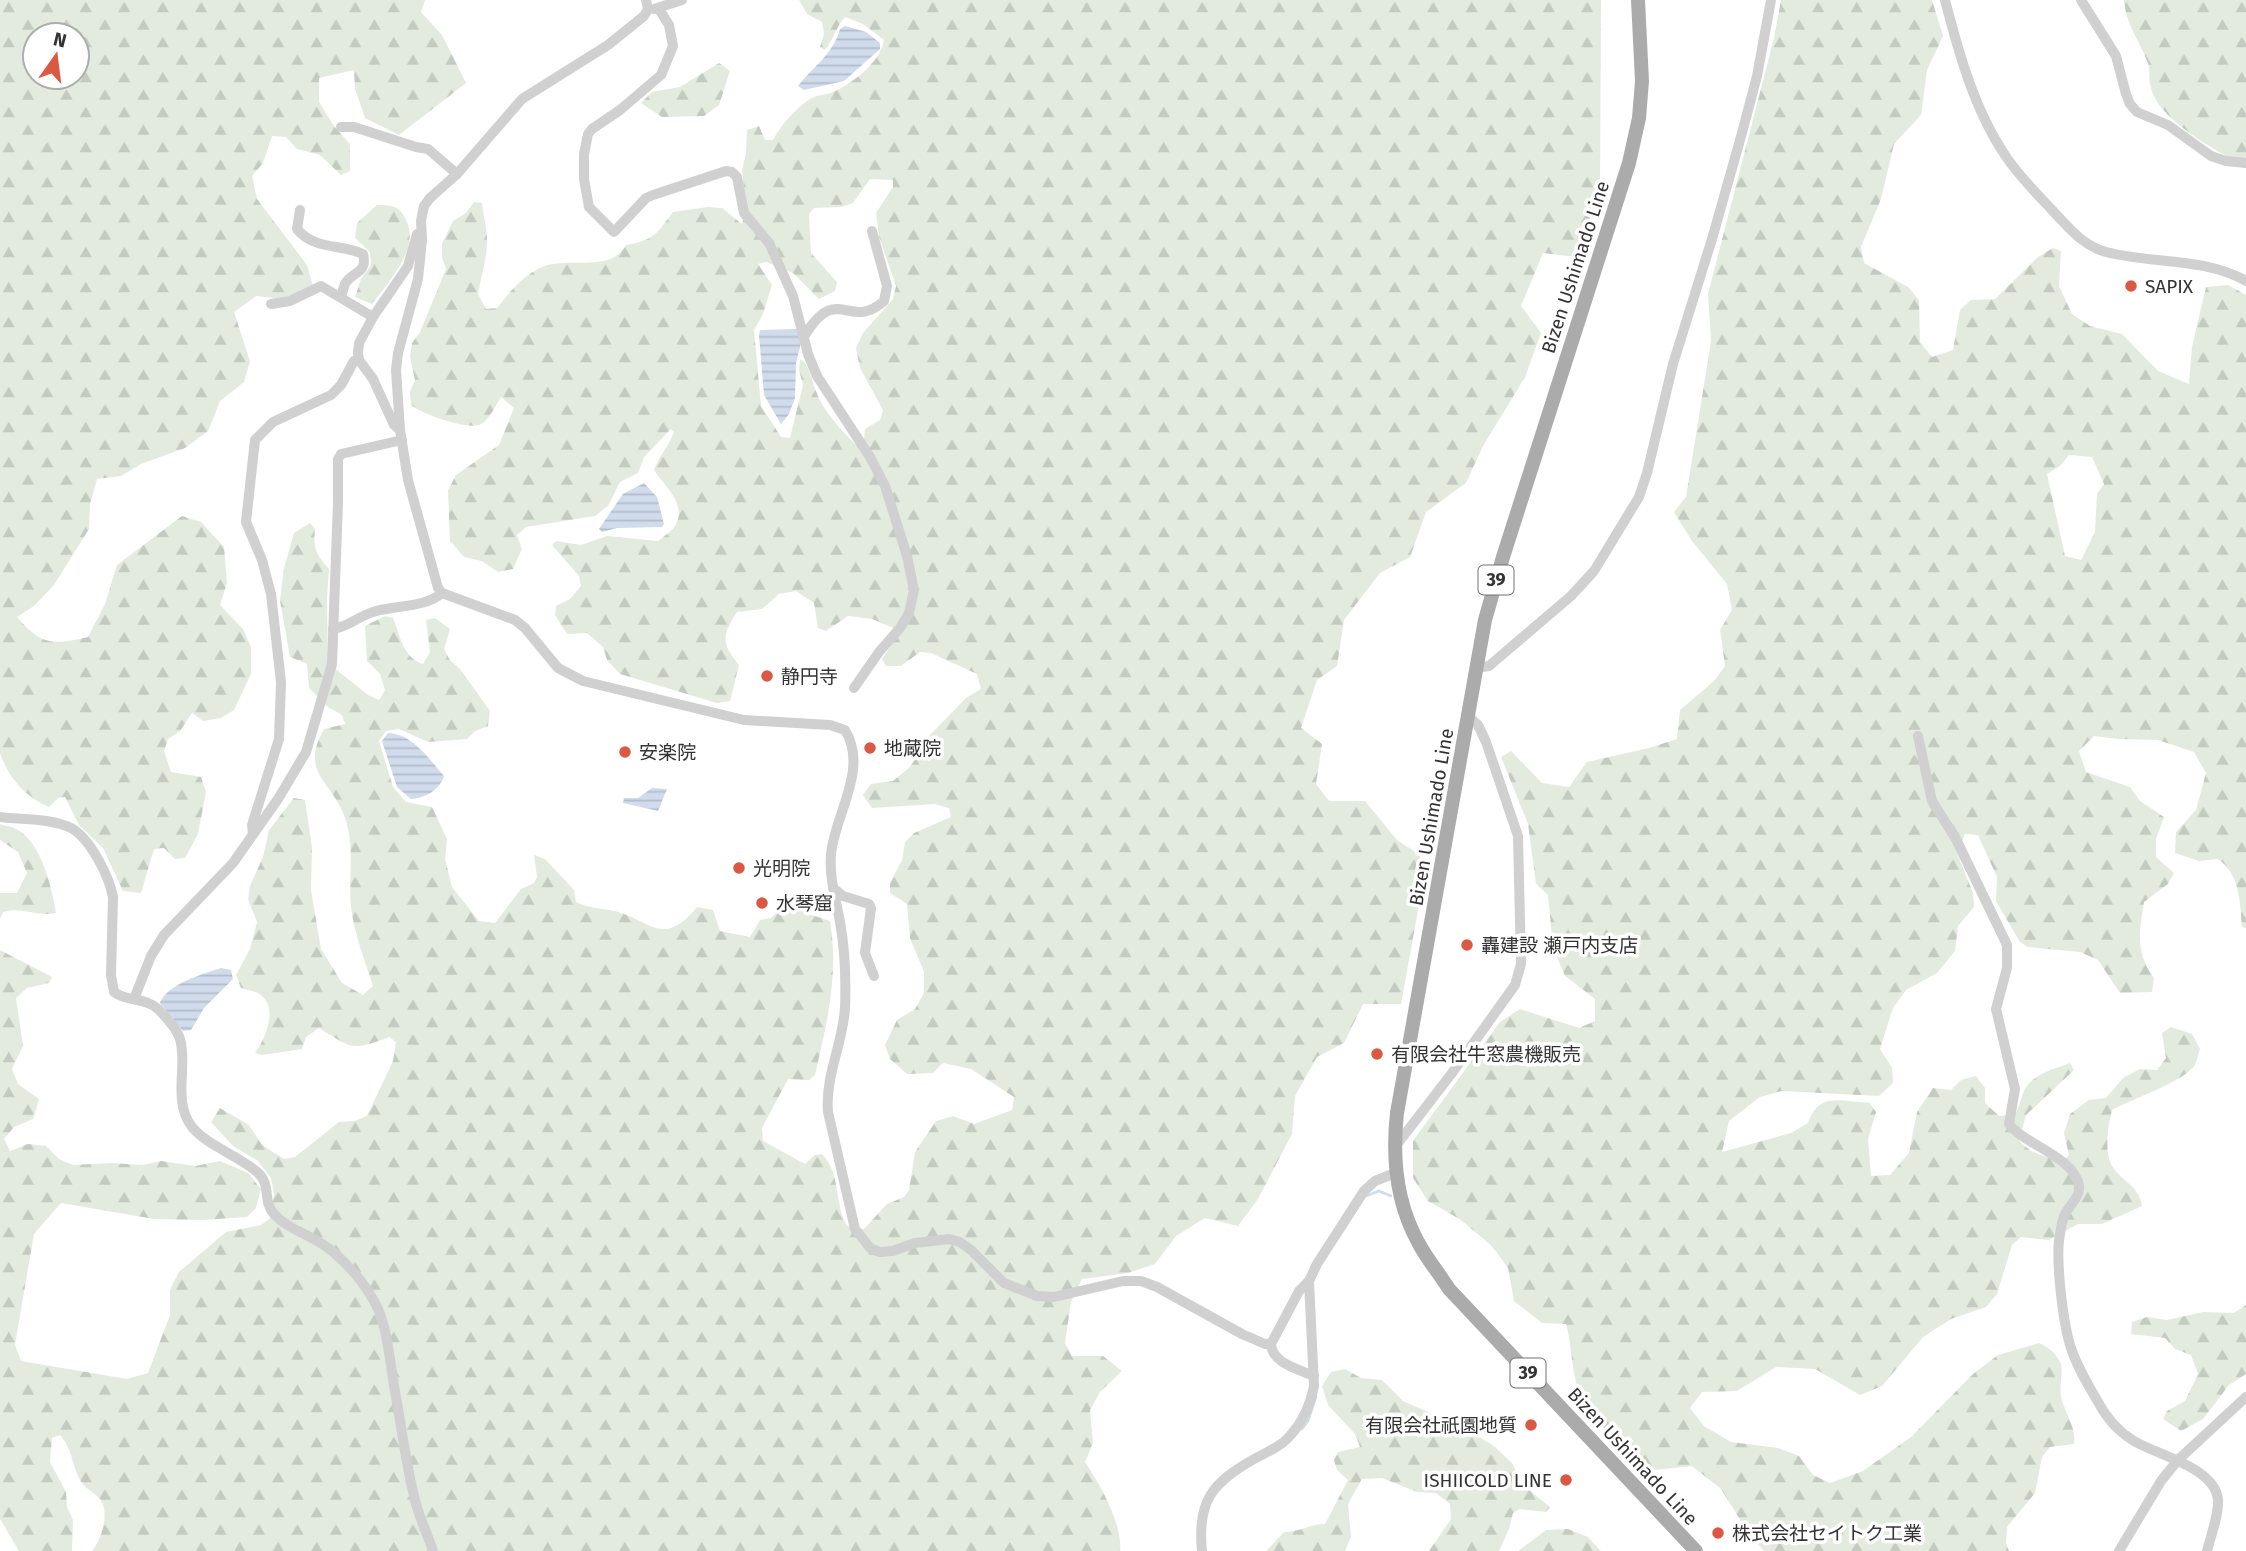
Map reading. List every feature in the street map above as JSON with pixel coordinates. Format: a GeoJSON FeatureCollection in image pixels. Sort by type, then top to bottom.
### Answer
{"type":"FeatureCollection","features":[{"type":"Feature","properties":{"kind":"main road","name":"Bizen Ushimado Line"},"geometry":{"type":"LineString","coordinates":[[1638,0],[1642,81],[1639,118],[1629,163],[1485,620],[1397,1113],[1394,1149],[1395,1173],[1418,1242],[1449,1289],[1696,1551]]}},
{"type":"Feature","properties":{"kind":"street"},"geometry":{"type":"LineString","coordinates":[[682,0],[651,6],[644,16],[608,45],[522,99],[457,174],[424,206],[418,279],[396,370],[408,480],[433,573],[442,593],[515,620],[525,628],[558,668],[583,681],[744,720],[830,725],[845,730],[852,743],[851,783],[833,838],[831,871],[842,940],[845,1008],[829,1081],[827,1104],[855,1229],[871,1249],[880,1252],[893,1251],[929,1240],[949,1239],[960,1242],[1004,1283],[1037,1296],[1054,1297],[1123,1281],[1141,1281],[1157,1287],[1242,1334],[1271,1344]]}},
{"type":"Feature","properties":{"kind":"street"},"geometry":{"type":"LineString","coordinates":[[1476,668],[1489,666],[1571,596],[1594,571],[1639,497],[1673,364],[1713,239],[1742,133],[1757,76],[1771,0]]}},
{"type":"Feature","properties":{"kind":"street"},"geometry":{"type":"LineString","coordinates":[[1945,0],[1976,98],[1991,131],[2007,158],[2028,184],[2075,234],[2086,243],[2105,251],[2210,267],[2246,281]]}},
{"type":"Feature","properties":{"kind":"street"},"geometry":{"type":"LineString","coordinates":[[2081,0],[2116,57],[2126,94],[2137,112],[2168,125],[2211,156],[2246,163]]}},
{"type":"Feature","properties":{"kind":"street"},"geometry":{"type":"LineString","coordinates":[[651,6],[672,35],[673,46],[661,75],[588,134],[584,154],[584,180],[589,207],[614,232],[646,198],[726,171],[737,177],[744,213],[763,234],[786,278],[817,376],[870,457],[885,486],[898,522],[914,590],[909,613],[901,628],[879,652],[855,688]]}},
{"type":"Feature","properties":{"kind":"street"},"geometry":{"type":"LineString","coordinates":[[341,127],[354,127],[428,149],[457,174]]}},
{"type":"Feature","properties":{"kind":"street"},"geometry":{"type":"LineString","coordinates":[[300,210],[297,229],[302,235],[323,245],[363,254],[365,260],[362,269],[348,280],[341,296]]}},
{"type":"Feature","properties":{"kind":"street"},"geometry":{"type":"LineString","coordinates":[[401,435],[373,379],[359,360],[359,343],[373,317],[402,277],[413,253],[417,232],[421,229]]}},
{"type":"Feature","properties":{"kind":"street"},"geometry":{"type":"LineString","coordinates":[[805,335],[815,318],[825,311],[836,308],[854,313],[867,312],[884,301],[887,286],[872,231]]}},
{"type":"Feature","properties":{"kind":"street"},"geometry":{"type":"LineString","coordinates":[[271,304],[290,301],[321,286],[373,317]]}},
{"type":"Feature","properties":{"kind":"street"},"geometry":{"type":"LineString","coordinates":[[253,834],[252,825],[279,739],[282,682],[271,594],[262,561],[246,523],[255,440],[273,422],[331,395],[341,385],[354,361],[359,360]]}},
{"type":"Feature","properties":{"kind":"street"},"geometry":{"type":"LineString","coordinates":[[134,999],[151,956],[164,935],[233,863],[300,766],[330,674],[338,459],[341,454],[401,435]]}},
{"type":"Feature","properties":{"kind":"street"},"geometry":{"type":"LineString","coordinates":[[333,629],[349,625],[370,613],[408,606],[438,597],[442,593]]}},
{"type":"Feature","properties":{"kind":"street"},"geometry":{"type":"LineString","coordinates":[[1394,1149],[1515,985],[1521,964],[1518,835],[1486,742],[1478,725],[1468,716]]}},
{"type":"Feature","properties":{"kind":"street"},"geometry":{"type":"LineString","coordinates":[[1918,736],[1933,801],[1956,839],[2007,945],[2007,968],[1996,1009],[2015,1089],[2009,1124],[2015,1132],[2042,1147],[2070,1170],[2079,1186],[2076,1200],[2064,1216],[2059,1238],[2061,1279],[2070,1345],[2099,1404],[2114,1425],[2143,1446],[2178,1460],[2210,1482],[2216,1491],[2217,1510],[2207,1551]]}},
{"type":"Feature","properties":{"kind":"street"},"geometry":{"type":"LineString","coordinates":[[0,817],[58,824],[71,828],[80,835],[106,873],[113,897],[111,975],[114,992],[122,998],[148,1002],[158,1009],[179,1036],[181,1090],[184,1110],[191,1125],[204,1138],[257,1171],[265,1181],[267,1201],[272,1212],[285,1225],[333,1251],[360,1282],[379,1310],[413,1494],[433,1551]]}},
{"type":"Feature","properties":{"kind":"street"},"geometry":{"type":"LineString","coordinates":[[833,888],[843,896],[869,904],[871,908],[864,953],[874,976]]}},
{"type":"Feature","properties":{"kind":"street"},"geometry":{"type":"LineString","coordinates":[[1314,1376],[1278,1359],[1271,1352],[1271,1344],[1299,1291],[1309,1281],[1364,1191],[1376,1181],[1395,1173]]}},
{"type":"Feature","properties":{"kind":"street"},"geometry":{"type":"LineString","coordinates":[[1202,1551],[1201,1524],[1207,1502],[1217,1484],[1287,1438],[1304,1417],[1311,1399],[1314,1376],[1309,1281]]}},
{"type":"Feature","properties":{"kind":"street"},"geometry":{"type":"LineString","coordinates":[[2119,1551],[2156,1489],[2178,1460],[2246,1398]]}},
{"type":"Feature","properties":{"kind":"green space"},"geometry":{"type":"Polygon","coordinates":[[[0,0],[425,0],[421,12],[442,35],[466,83],[399,135],[365,118],[355,89],[354,70],[319,78],[319,102],[334,126],[350,144],[350,171],[341,175],[320,155],[297,149],[286,137],[272,136],[263,163],[252,176],[257,199],[307,265],[313,286],[282,299],[256,296],[234,312],[250,361],[244,382],[220,401],[208,431],[185,448],[141,464],[121,476],[97,479],[90,504],[89,529],[54,585],[34,606],[17,617],[34,633],[49,641],[88,637],[105,604],[117,565],[182,516],[201,522],[224,547],[227,583],[220,605],[243,629],[251,647],[251,674],[234,710],[221,718],[203,721],[192,713],[180,731],[168,739],[164,751],[171,772],[201,777],[206,792],[198,834],[185,858],[175,859],[164,848],[154,849],[141,893],[123,891],[103,848],[79,825],[65,797],[58,798],[49,807],[40,803],[25,792],[8,770],[0,753],[0,0]]]}},
{"type":"Feature","properties":{"kind":"green space"},"geometry":{"type":"Polygon","coordinates":[[[799,0],[1601,0],[1600,189],[1577,257],[1543,253],[1521,306],[1541,333],[1525,377],[1483,446],[1466,483],[1426,512],[1410,557],[1380,573],[1344,620],[1337,666],[1317,680],[1301,728],[1322,744],[1316,784],[1329,801],[1365,801],[1397,840],[1420,855],[1424,877],[1401,1004],[1363,1004],[1344,1043],[1317,1057],[1295,1096],[1292,1134],[1258,1199],[1238,1226],[1205,1218],[1176,1236],[1155,1264],[1128,1273],[1082,1279],[1071,1302],[1065,1343],[1072,1356],[1103,1356],[1122,1371],[1100,1392],[1090,1410],[1093,1443],[1085,1462],[1114,1517],[1120,1551],[92,1551],[104,1525],[103,1504],[80,1480],[60,1435],[52,1438],[50,1462],[66,1492],[67,1507],[73,1520],[72,1551],[19,1551],[0,1519],[0,950],[52,977],[49,983],[27,988],[16,998],[23,1046],[12,1069],[18,1084],[39,1099],[33,1119],[14,1127],[4,1139],[10,1151],[28,1144],[46,1146],[59,1159],[73,1165],[143,1165],[161,1161],[195,1166],[220,1161],[248,1173],[261,1189],[256,1208],[247,1217],[154,1219],[61,1203],[34,1234],[15,1345],[21,1361],[127,1379],[148,1373],[170,1315],[170,1290],[179,1272],[226,1232],[261,1225],[270,1218],[274,1194],[271,1178],[258,1161],[233,1146],[211,1122],[220,1108],[249,1125],[262,1145],[284,1159],[295,1157],[339,1122],[355,1121],[367,1116],[393,1061],[396,1042],[389,1037],[367,1045],[352,1046],[319,1028],[306,1037],[302,1049],[262,1055],[255,1053],[266,1033],[269,1009],[260,994],[241,988],[236,975],[250,949],[257,922],[248,899],[250,886],[263,857],[269,830],[294,798],[305,800],[312,847],[311,890],[321,949],[342,983],[363,995],[373,986],[352,917],[349,832],[341,808],[321,778],[315,757],[324,729],[345,724],[342,715],[328,707],[309,688],[307,664],[290,657],[280,601],[284,568],[294,533],[310,523],[315,529],[316,551],[329,569],[328,663],[368,695],[379,700],[385,690],[380,674],[367,661],[365,626],[385,616],[393,618],[407,651],[411,657],[423,664],[430,652],[426,620],[435,618],[450,629],[444,649],[450,660],[460,669],[490,711],[488,726],[475,731],[467,739],[428,742],[399,729],[386,731],[379,741],[393,787],[406,802],[432,807],[447,839],[445,859],[452,887],[479,921],[495,923],[521,889],[534,883],[537,877],[534,855],[545,859],[574,890],[576,902],[627,915],[657,928],[675,927],[697,907],[713,910],[720,931],[750,937],[760,920],[771,918],[797,892],[804,899],[803,912],[830,921],[833,960],[830,998],[815,1075],[809,1080],[788,1079],[762,1128],[763,1141],[805,1164],[815,1155],[822,1154],[832,1170],[840,1208],[847,1226],[864,1229],[887,1204],[904,1197],[909,1190],[915,1152],[936,1121],[953,1116],[974,1124],[1012,1110],[1014,1097],[971,1069],[943,1063],[933,1073],[907,1074],[890,1059],[885,1045],[897,1020],[915,1009],[924,993],[924,972],[910,938],[907,904],[890,893],[890,883],[902,860],[905,842],[914,833],[951,817],[949,808],[935,804],[872,808],[863,795],[871,784],[893,781],[910,767],[930,735],[966,698],[981,689],[977,674],[931,653],[920,652],[901,666],[886,666],[882,659],[897,637],[893,628],[872,619],[848,616],[826,631],[818,628],[814,603],[796,591],[779,594],[762,609],[737,612],[728,627],[727,645],[739,665],[730,701],[717,703],[620,674],[607,660],[603,647],[587,633],[567,634],[555,615],[556,606],[570,599],[581,586],[579,576],[552,545],[556,541],[581,545],[607,536],[658,541],[672,530],[678,518],[677,503],[654,470],[674,432],[671,429],[644,457],[638,473],[620,482],[608,506],[595,516],[526,527],[517,535],[522,549],[513,569],[498,572],[482,561],[464,557],[450,541],[448,490],[456,475],[499,445],[514,408],[501,397],[487,419],[475,426],[446,420],[411,405],[410,392],[415,380],[410,357],[412,343],[420,332],[446,269],[442,258],[442,244],[453,221],[466,213],[474,202],[482,203],[487,233],[478,294],[486,309],[497,308],[525,278],[547,265],[609,260],[626,245],[654,235],[673,212],[708,207],[722,208],[742,224],[746,211],[742,170],[747,130],[759,126],[765,140],[773,140],[784,123],[812,98],[831,93],[848,84],[871,65],[884,40],[863,24],[845,17],[825,50],[820,47],[824,34],[822,22],[807,14],[799,0]],[[870,179],[853,203],[842,207],[814,208],[809,214],[811,253],[837,282],[835,291],[819,299],[793,273],[766,262],[758,264],[772,285],[763,314],[754,330],[761,406],[781,437],[790,438],[803,385],[799,370],[800,359],[808,368],[818,397],[827,412],[855,444],[864,439],[865,429],[880,420],[883,410],[860,368],[856,348],[863,333],[893,299],[896,286],[879,237],[876,213],[893,187],[893,180],[870,179]]]}},
{"type":"Feature","properties":{"kind":"green space"},"geometry":{"type":"Polygon","coordinates":[[[1781,0],[1932,0],[1943,36],[1927,70],[1921,115],[1894,144],[1881,199],[1861,247],[1864,263],[1908,287],[1919,300],[1920,342],[1932,357],[1953,350],[1960,310],[1971,300],[1995,299],[2038,257],[2053,248],[2061,251],[2059,286],[2072,314],[2090,326],[2122,334],[2158,371],[2189,384],[2192,347],[2206,287],[2228,285],[2246,295],[2246,928],[2242,927],[2235,881],[2225,865],[2218,859],[2199,861],[2175,853],[2176,832],[2196,810],[2206,773],[2194,752],[2158,740],[2094,736],[2079,751],[2086,772],[2130,787],[2140,801],[2164,817],[2156,839],[2156,857],[2174,873],[2168,884],[2144,902],[2140,933],[2141,951],[2154,978],[2152,992],[2120,993],[2098,960],[2080,952],[2028,947],[2020,942],[1996,901],[1997,877],[1978,835],[1965,834],[1957,853],[1973,893],[1974,907],[1958,926],[1955,951],[1937,973],[1906,990],[1893,1008],[1880,1049],[1892,1068],[1893,1083],[1879,1096],[1782,1091],[1760,1097],[1729,1121],[1722,1152],[1791,1133],[1808,1123],[1818,1106],[1825,1102],[1841,1100],[1870,1103],[1876,1112],[1868,1139],[1871,1176],[1890,1175],[1909,1153],[1917,1112],[1933,1088],[1951,1090],[1961,1080],[1976,1076],[1985,1088],[1985,1103],[1999,1116],[2015,1115],[2024,1092],[2034,1079],[2070,1063],[2074,1070],[2026,1115],[2019,1141],[2031,1151],[2062,1163],[2069,1155],[2064,1133],[2070,1114],[2089,1100],[2106,1098],[2123,1078],[2140,1069],[2157,1070],[2166,1058],[2162,1033],[2171,1027],[2192,1034],[2200,1049],[2195,1065],[2189,1071],[2169,1084],[2112,1110],[2108,1138],[2110,1160],[2116,1171],[2134,1188],[2142,1206],[2102,1224],[2078,1224],[2049,1240],[2021,1237],[2012,1245],[1997,1294],[1986,1307],[1951,1319],[1923,1337],[1882,1386],[1860,1395],[1815,1369],[1776,1367],[1737,1391],[1702,1392],[1690,1408],[1704,1426],[1731,1442],[1778,1448],[1799,1456],[1813,1475],[1830,1483],[1863,1471],[1911,1437],[1973,1374],[1998,1355],[2039,1343],[2051,1351],[2060,1362],[2061,1396],[2074,1432],[2074,1444],[2050,1447],[2042,1457],[2035,1493],[2007,1527],[2006,1543],[2009,1551],[1764,1551],[1749,1534],[1721,1489],[1692,1466],[1655,1470],[1606,1430],[1580,1393],[1566,1324],[1542,1323],[1514,1301],[1508,1268],[1492,1246],[1461,1220],[1428,1201],[1413,1178],[1413,1141],[1500,1022],[1520,1009],[1579,1028],[1595,1021],[1595,999],[1565,976],[1553,948],[1548,895],[1536,884],[1528,824],[1501,757],[1511,751],[1542,783],[1569,787],[1587,762],[1677,739],[1680,710],[1714,681],[1725,666],[1720,630],[1732,610],[1727,584],[1692,541],[1674,512],[1686,497],[1711,341],[1708,294],[1774,38],[1781,0]],[[2069,455],[2060,466],[2047,474],[2065,556],[2081,560],[2095,532],[2097,494],[2104,484],[2092,457],[2069,455]]]}},
{"type":"Feature","properties":{"kind":"green space"},"geometry":{"type":"Polygon","coordinates":[[[2124,0],[2246,0],[2246,167],[2191,134],[2165,112],[2156,100],[2150,85],[2148,64],[2130,24],[2124,0]]]}},
{"type":"Feature","properties":{"kind":"green space"},"geometry":{"type":"Polygon","coordinates":[[[719,63],[730,71],[719,105],[704,116],[662,117],[641,103],[652,92],[680,87],[719,63]]]}},
{"type":"Feature","properties":{"kind":"green space"},"geometry":{"type":"Polygon","coordinates":[[[377,205],[392,206],[399,210],[410,233],[409,244],[400,266],[372,304],[355,297],[361,279],[371,265],[370,252],[355,238],[357,223],[377,205]]]}},
{"type":"Feature","properties":{"kind":"green space"},"geometry":{"type":"Polygon","coordinates":[[[0,824],[13,827],[25,835],[39,854],[52,891],[56,913],[9,910],[3,912],[0,919],[0,893],[17,893],[27,873],[18,852],[0,840],[0,824]]]}},
{"type":"Feature","properties":{"kind":"green space"},"geometry":{"type":"Polygon","coordinates":[[[2246,1305],[2246,1374],[2229,1385],[2203,1419],[2181,1431],[2163,1419],[2167,1411],[2185,1401],[2198,1374],[2191,1355],[2175,1349],[2165,1338],[2131,1334],[2132,1322],[2147,1317],[2167,1320],[2203,1312],[2234,1313],[2246,1305]]]}},
{"type":"Feature","properties":{"kind":"green space"},"geometry":{"type":"Polygon","coordinates":[[[1345,1369],[1361,1378],[1382,1380],[1403,1401],[1467,1429],[1495,1447],[1512,1463],[1522,1484],[1550,1507],[1546,1512],[1520,1509],[1513,1513],[1499,1551],[1429,1551],[1451,1519],[1450,1504],[1436,1493],[1417,1492],[1382,1478],[1362,1479],[1348,1504],[1351,1537],[1345,1551],[1266,1551],[1284,1532],[1325,1524],[1348,1480],[1337,1470],[1334,1460],[1338,1452],[1360,1447],[1355,1434],[1328,1405],[1322,1386],[1331,1372],[1345,1369]]]}},
{"type":"Feature","properties":{"kind":"green space"},"geometry":{"type":"Polygon","coordinates":[[[1568,1529],[1588,1537],[1601,1551],[1518,1551],[1546,1530],[1568,1529]]]}},
{"type":"Feature","properties":{"kind":"water"},"geometry":{"type":"Polygon","coordinates":[[[845,26],[866,32],[880,43],[880,49],[844,81],[804,90],[798,86],[828,53],[840,29],[845,26]]]}},
{"type":"Feature","properties":{"kind":"water"},"geometry":{"type":"Polygon","coordinates":[[[798,329],[802,339],[796,363],[795,398],[789,414],[781,424],[764,395],[759,335],[760,330],[798,329]]]}},
{"type":"Feature","properties":{"kind":"water"},"geometry":{"type":"Polygon","coordinates":[[[644,483],[657,497],[664,524],[662,527],[617,528],[602,532],[599,529],[623,494],[644,483]]]}},
{"type":"Feature","properties":{"kind":"water"},"geometry":{"type":"Polygon","coordinates":[[[388,733],[397,734],[413,743],[444,776],[435,790],[411,799],[397,787],[382,741],[388,733]]]}},
{"type":"Feature","properties":{"kind":"water"},"geometry":{"type":"Polygon","coordinates":[[[652,788],[667,789],[658,811],[623,803],[624,798],[638,798],[652,788]]]}},
{"type":"Feature","properties":{"kind":"water"},"geometry":{"type":"Polygon","coordinates":[[[221,968],[231,970],[233,979],[204,1008],[191,1030],[183,1031],[160,1003],[164,996],[186,981],[221,968]]]}},
{"type":"Feature","properties":{"kind":"waterway"},"geometry":{"type":"LineString","coordinates":[[1366,1196],[1379,1191],[1391,1196]]}},
{"type":"Feature","properties":{"kind":"waterway"},"geometry":{"type":"LineString","coordinates":[[1302,1429],[1308,1421],[1316,1397]]}},
{"type":"Feature","properties":{"kind":"place","name":"SAPIX"},"geometry":{"type":"Point","coordinates":[2131,286]}},
{"type":"Feature","properties":{"kind":"place","name":"静円寺"},"geometry":{"type":"Point","coordinates":[767,676]}},
{"type":"Feature","properties":{"kind":"place","name":"地蔵院"},"geometry":{"type":"Point","coordinates":[870,748]}},
{"type":"Feature","properties":{"kind":"place","name":"安楽院"},"geometry":{"type":"Point","coordinates":[625,752]}},
{"type":"Feature","properties":{"kind":"place","name":"光明院"},"geometry":{"type":"Point","coordinates":[739,868]}},
{"type":"Feature","properties":{"kind":"place","name":"水琴窟"},"geometry":{"type":"Point","coordinates":[762,903]}},
{"type":"Feature","properties":{"kind":"place","name":"轟建設 瀬戸内支店"},"geometry":{"type":"Point","coordinates":[1467,945]}},
{"type":"Feature","properties":{"kind":"place","name":"有限会社牛窓農機販売"},"geometry":{"type":"Point","coordinates":[1377,1054]}},
{"type":"Feature","properties":{"kind":"place","name":"有限会社祇園地質"},"geometry":{"type":"Point","coordinates":[1531,1425]}},
{"type":"Feature","properties":{"kind":"place","name":"ISHIICOLD LINE"},"geometry":{"type":"Point","coordinates":[1566,1480]}},
{"type":"Feature","properties":{"kind":"place","name":"株式会社セイトク工業"},"geometry":{"type":"Point","coordinates":[1718,1533]}}]}
